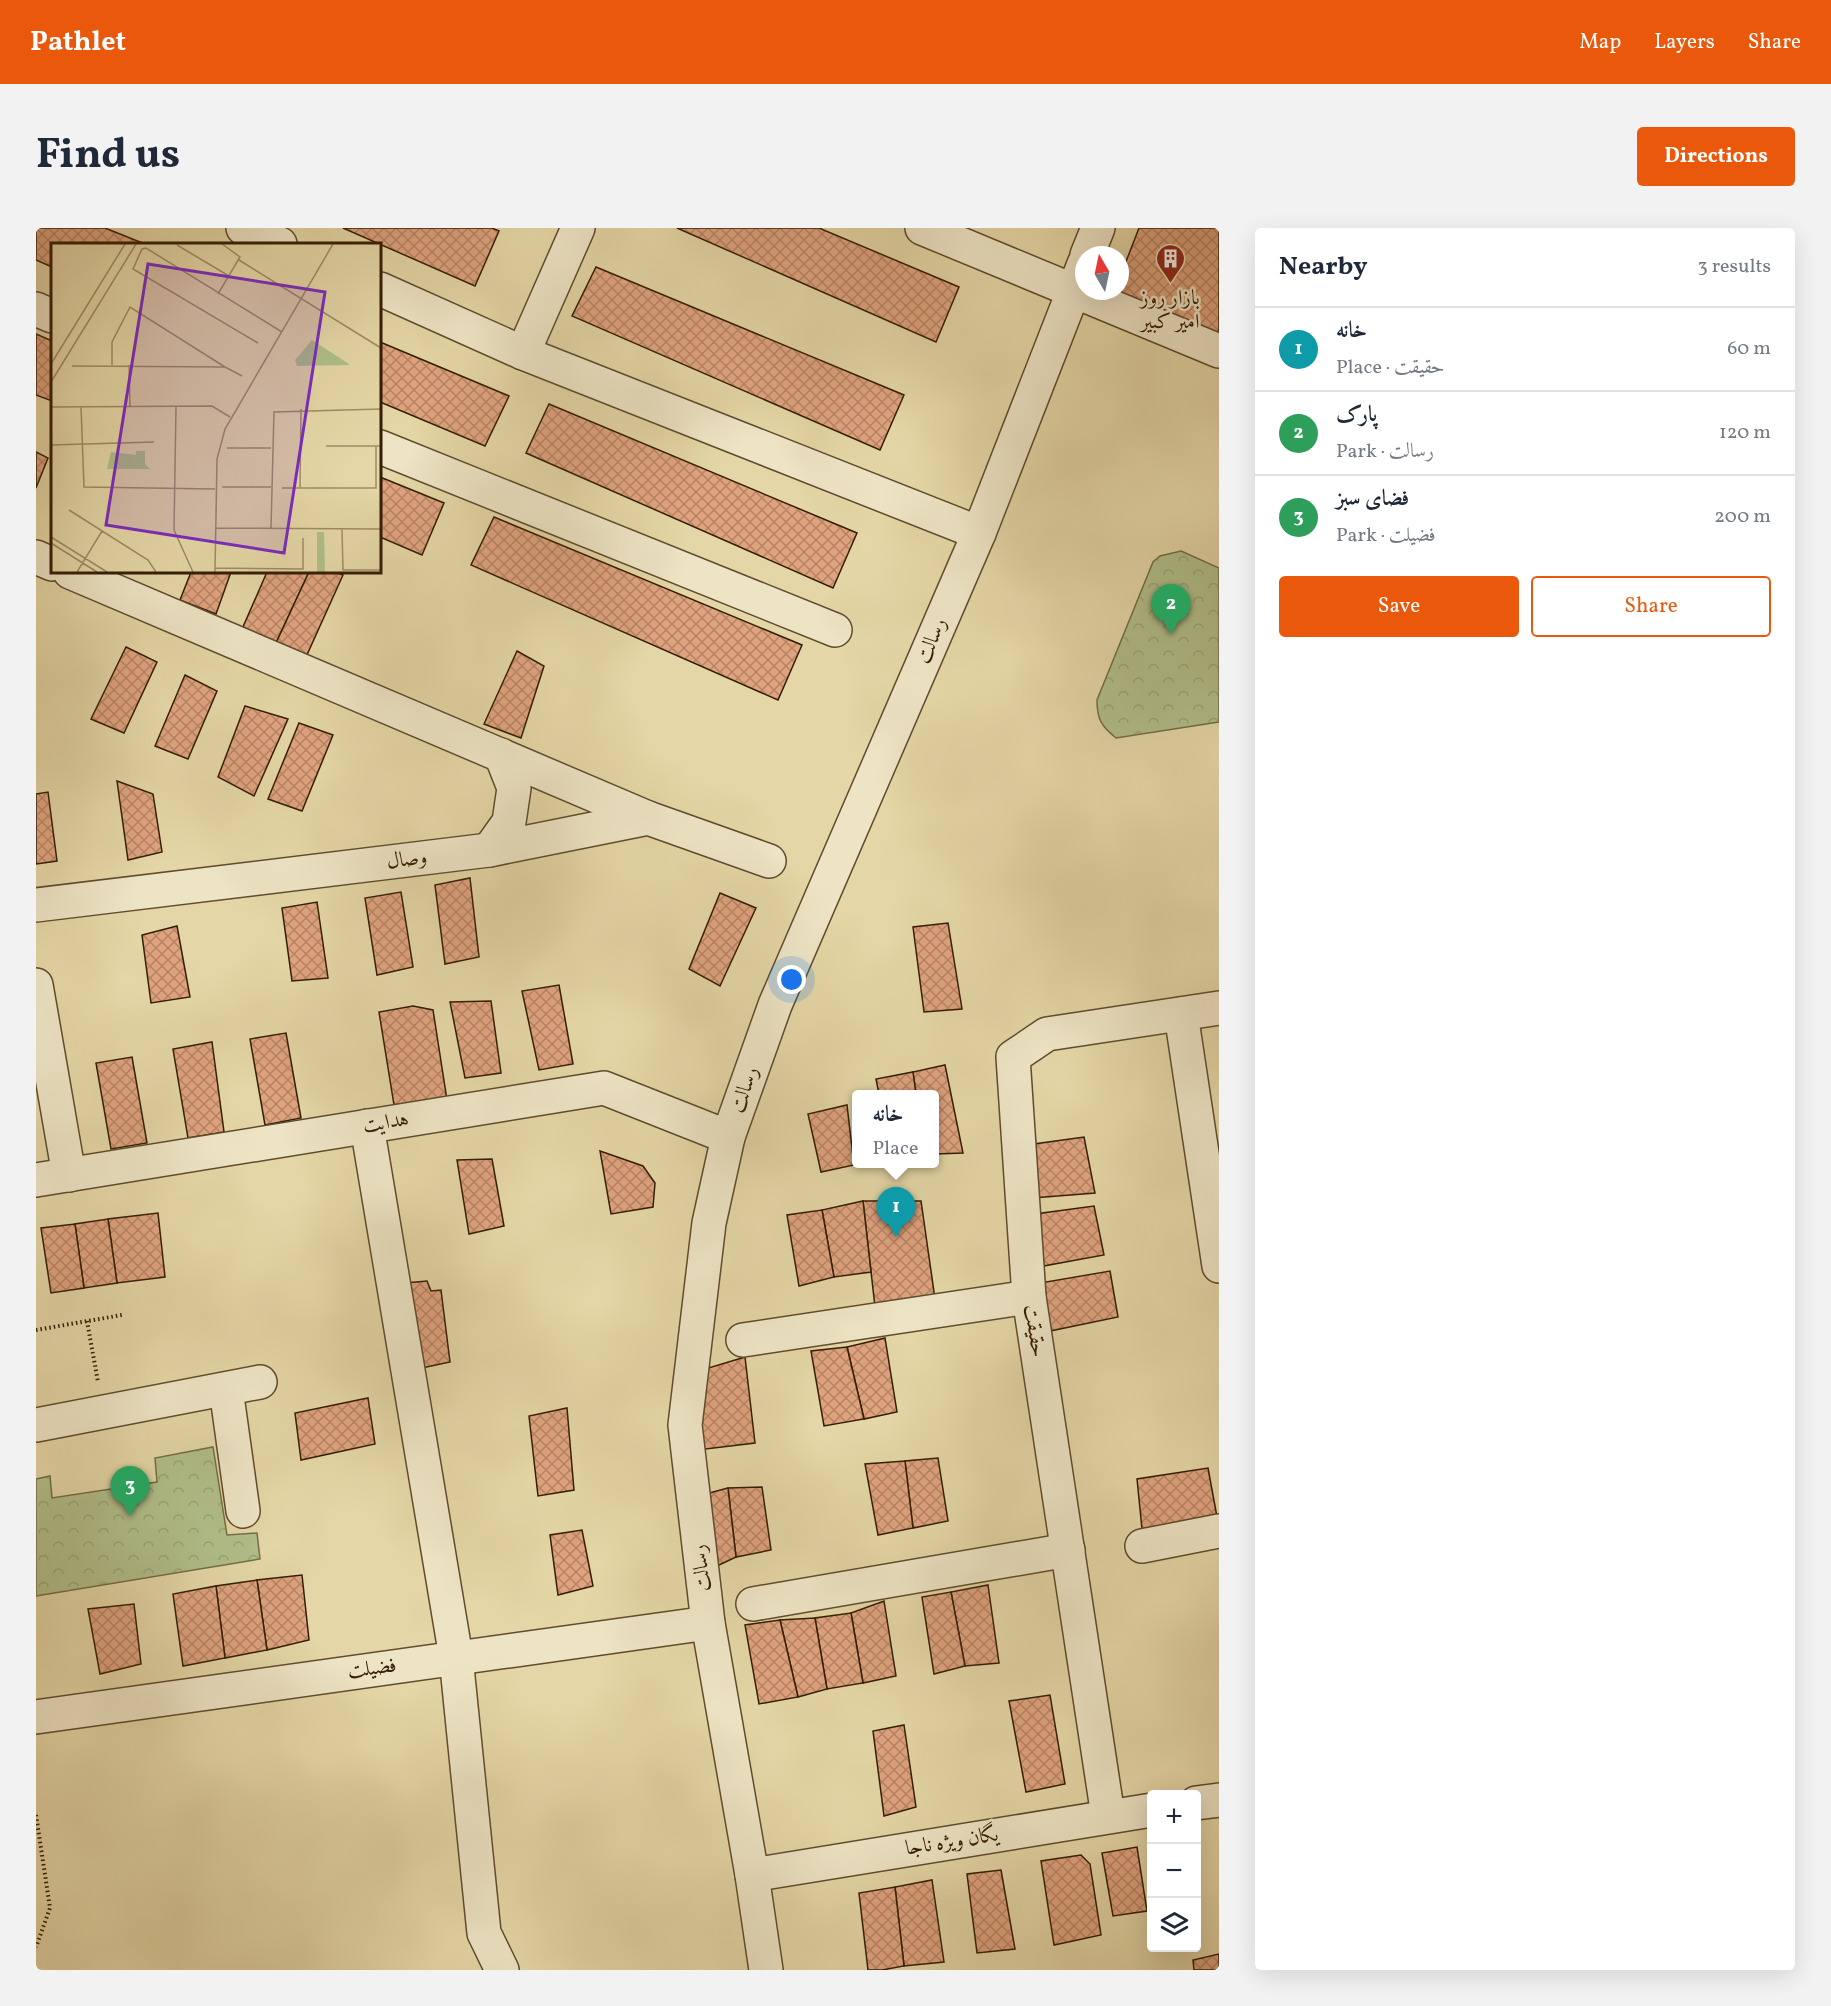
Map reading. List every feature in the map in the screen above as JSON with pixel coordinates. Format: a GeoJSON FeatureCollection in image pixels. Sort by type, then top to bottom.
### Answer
{"type":"FeatureCollection","features":[{"type":"Feature","properties":{"kind":"street"},"geometry":{"type":"LineString","coordinates":[[243,228],[278,243]]}},
{"type":"Feature","properties":{"kind":"street"},"geometry":{"type":"LineString","coordinates":[[524,353],[578,228]]}},
{"type":"Feature","properties":{"kind":"street"},"geometry":{"type":"LineString","coordinates":[[922,228],[1075,276]]}},
{"type":"Feature","properties":{"kind":"street"},"geometry":{"type":"LineString","coordinates":[[1091,246],[1098,228]]}},
{"type":"Feature","properties":{"kind":"street","name":"رسالت"},"geometry":{"type":"LineString","coordinates":[[766,1970],[752,1875],[708,1623],[685,1425],[709,1222],[728,1137],[775,1005],[979,533],[1075,287]]}},
{"type":"Feature","properties":{"kind":"street"},"geometry":{"type":"LineString","coordinates":[[381,289],[524,353],[979,533]]}},
{"type":"Feature","properties":{"kind":"street"},"geometry":{"type":"LineString","coordinates":[[1123,300],[1219,351]]}},
{"type":"Feature","properties":{"kind":"street"},"geometry":{"type":"LineString","coordinates":[[36,309],[51,316]]}},
{"type":"Feature","properties":{"kind":"street"},"geometry":{"type":"LineString","coordinates":[[381,447],[835,630]]}},
{"type":"Feature","properties":{"kind":"street"},"geometry":{"type":"LineString","coordinates":[[36,557],[51,564]]}},
{"type":"Feature","properties":{"kind":"street"},"geometry":{"type":"LineString","coordinates":[[72,573],[648,818],[769,861]]}},
{"type":"Feature","properties":{"kind":"street"},"geometry":{"type":"LineString","coordinates":[[489,850],[509,822],[514,788],[501,755]]}},
{"type":"Feature","properties":{"kind":"street","name":"وصال"},"geometry":{"type":"LineString","coordinates":[[36,905],[489,850],[648,818]]}},
{"type":"Feature","properties":{"kind":"street"},"geometry":{"type":"LineString","coordinates":[[36,985],[69,1175]]}},
{"type":"Feature","properties":{"kind":"street","name":"حقیقت"},"geometry":{"type":"LineString","coordinates":[[1108,1816],[1029,1297],[1013,1057],[1047,1034],[1219,1008]]}},
{"type":"Feature","properties":{"kind":"street"},"geometry":{"type":"LineString","coordinates":[[1180,1014],[1219,1266]]}},
{"type":"Feature","properties":{"kind":"street","name":"هدایت"},"geometry":{"type":"LineString","coordinates":[[36,1180],[604,1088],[728,1137]]}},
{"type":"Feature","properties":{"kind":"street"},"geometry":{"type":"LineString","coordinates":[[367,1126],[456,1658],[484,1933],[502,1970]]}},
{"type":"Feature","properties":{"kind":"street"},"geometry":{"type":"LineString","coordinates":[[743,1340],[1029,1297]]}},
{"type":"Feature","properties":{"kind":"street"},"geometry":{"type":"LineString","coordinates":[[36,1425],[260,1382]]}},
{"type":"Feature","properties":{"kind":"street"},"geometry":{"type":"LineString","coordinates":[[226,1389],[243,1510]]}},
{"type":"Feature","properties":{"kind":"street"},"geometry":{"type":"LineString","coordinates":[[1142,1546],[1219,1531]]}},
{"type":"Feature","properties":{"kind":"street"},"geometry":{"type":"LineString","coordinates":[[753,1604],[1068,1550]]}},
{"type":"Feature","properties":{"kind":"street","name":"فضیلت"},"geometry":{"type":"LineString","coordinates":[[36,1717],[708,1623]]}},
{"type":"Feature","properties":{"kind":"street"},"geometry":{"type":"LineString","coordinates":[[1201,1802],[1219,1800]]}},
{"type":"Feature","properties":{"kind":"street","name":"یگان ویژه ناجا"},"geometry":{"type":"LineString","coordinates":[[752,1875],[1147,1811]]}},
{"type":"Feature","properties":{"kind":"path"},"geometry":{"type":"LineString","coordinates":[[36,1330],[122,1315]]}},
{"type":"Feature","properties":{"kind":"path"},"geometry":{"type":"LineString","coordinates":[[87,1321],[103,1412]]}},
{"type":"Feature","properties":{"kind":"path"},"geometry":{"type":"LineString","coordinates":[[36,1815],[50,1908],[36,1947]]}},
{"type":"Feature","properties":{"kind":"green space"},"geometry":{"type":"Polygon","coordinates":[[[1181,551],[1219,568],[1219,722],[1116,738],[1101,722],[1097,700],[1153,562],[1160,556],[1181,551]]]}},
{"type":"Feature","properties":{"kind":"green space"},"geometry":{"type":"Polygon","coordinates":[[[213,1447],[227,1535],[257,1533],[260,1559],[36,1596],[36,1479],[50,1476],[52,1498],[157,1482],[155,1458],[213,1447]]]}},
{"type":"Feature","properties":{"kind":"building"},"geometry":{"type":"Polygon","coordinates":[[[36,228],[105,228],[142,243],[51,243],[51,267],[36,260],[36,228]]]}},
{"type":"Feature","properties":{"kind":"building"},"geometry":{"type":"Polygon","coordinates":[[[343,228],[492,228],[499,231],[475,286],[343,228]]]}},
{"type":"Feature","properties":{"kind":"building"},"geometry":{"type":"Polygon","coordinates":[[[677,228],[819,228],[959,287],[936,342],[677,228]]]}},
{"type":"Feature","properties":{"kind":"building","name":"بازار روز امیر کبیر"},"geometry":{"type":"Polygon","coordinates":[[[1139,228],[1219,228],[1219,344],[1129,299],[1129,254],[1139,228]]]}},
{"type":"Feature","properties":{"kind":"building"},"geometry":{"type":"Polygon","coordinates":[[[596,267],[904,395],[880,450],[572,316],[596,267]]]}},
{"type":"Feature","properties":{"kind":"building"},"geometry":{"type":"Polygon","coordinates":[[[36,334],[51,341],[51,401],[36,395],[36,334]]]}},
{"type":"Feature","properties":{"kind":"building"},"geometry":{"type":"Polygon","coordinates":[[[381,342],[509,396],[485,446],[381,402],[381,342]]]}},
{"type":"Feature","properties":{"kind":"building"},"geometry":{"type":"Polygon","coordinates":[[[549,404],[857,533],[833,588],[526,453],[549,404]]]}},
{"type":"Feature","properties":{"kind":"building"},"geometry":{"type":"Polygon","coordinates":[[[36,452],[48,458],[36,488],[36,452]]]}},
{"type":"Feature","properties":{"kind":"building"},"geometry":{"type":"Polygon","coordinates":[[[381,477],[444,503],[422,555],[381,537],[381,477]]]}},
{"type":"Feature","properties":{"kind":"building"},"geometry":{"type":"Polygon","coordinates":[[[494,517],[802,645],[778,700],[471,565],[494,517]]]}},
{"type":"Feature","properties":{"kind":"building"},"geometry":{"type":"Polygon","coordinates":[[[191,573],[231,573],[216,614],[180,600],[191,573]]]}},
{"type":"Feature","properties":{"kind":"building"},"geometry":{"type":"Polygon","coordinates":[[[267,573],[309,573],[276,643],[243,627],[267,573]]]}},
{"type":"Feature","properties":{"kind":"building"},"geometry":{"type":"Polygon","coordinates":[[[309,573],[343,575],[306,657],[276,643],[309,573]]]}},
{"type":"Feature","properties":{"kind":"building"},"geometry":{"type":"Polygon","coordinates":[[[126,647],[157,662],[124,733],[91,719],[126,647]]]}},
{"type":"Feature","properties":{"kind":"building"},"geometry":{"type":"Polygon","coordinates":[[[517,651],[544,666],[521,738],[484,724],[517,651]]]}},
{"type":"Feature","properties":{"kind":"building"},"geometry":{"type":"Polygon","coordinates":[[[185,675],[217,691],[188,759],[155,746],[185,675]]]}},
{"type":"Feature","properties":{"kind":"building"},"geometry":{"type":"Polygon","coordinates":[[[245,706],[288,719],[254,796],[218,777],[245,706]]]}},
{"type":"Feature","properties":{"kind":"building"},"geometry":{"type":"Polygon","coordinates":[[[299,723],[333,735],[302,811],[268,799],[299,723]]]}},
{"type":"Feature","properties":{"kind":"building"},"geometry":{"type":"Polygon","coordinates":[[[117,781],[153,794],[162,852],[128,860],[117,781]]]}},
{"type":"Feature","properties":{"kind":"building"},"geometry":{"type":"Polygon","coordinates":[[[48,792],[57,861],[36,864],[36,794],[48,792]]]}},
{"type":"Feature","properties":{"kind":"building"},"geometry":{"type":"Polygon","coordinates":[[[470,878],[479,957],[445,964],[435,885],[470,878]]]}},
{"type":"Feature","properties":{"kind":"building"},"geometry":{"type":"Polygon","coordinates":[[[401,892],[413,967],[377,975],[365,898],[401,892]]]}},
{"type":"Feature","properties":{"kind":"building"},"geometry":{"type":"Polygon","coordinates":[[[720,893],[756,908],[720,986],[689,969],[720,893]]]}},
{"type":"Feature","properties":{"kind":"building"},"geometry":{"type":"Polygon","coordinates":[[[317,902],[328,978],[292,981],[282,908],[317,902]]]}},
{"type":"Feature","properties":{"kind":"building"},"geometry":{"type":"Polygon","coordinates":[[[948,923],[962,1009],[924,1012],[913,927],[948,923]]]}},
{"type":"Feature","properties":{"kind":"building"},"geometry":{"type":"Polygon","coordinates":[[[177,926],[190,997],[151,1003],[142,935],[177,926]]]}},
{"type":"Feature","properties":{"kind":"building"},"geometry":{"type":"Polygon","coordinates":[[[559,985],[573,1064],[539,1070],[522,991],[559,985]]]}},
{"type":"Feature","properties":{"kind":"building"},"geometry":{"type":"Polygon","coordinates":[[[491,1001],[501,1073],[465,1078],[450,1002],[491,1001]]]}},
{"type":"Feature","properties":{"kind":"building"},"geometry":{"type":"Polygon","coordinates":[[[413,1006],[433,1010],[447,1100],[394,1105],[379,1012],[413,1006]]]}},
{"type":"Feature","properties":{"kind":"building"},"geometry":{"type":"Polygon","coordinates":[[[286,1033],[301,1118],[265,1125],[250,1039],[286,1033]]]}},
{"type":"Feature","properties":{"kind":"building"},"geometry":{"type":"Polygon","coordinates":[[[212,1042],[224,1132],[188,1138],[173,1049],[212,1042]]]}},
{"type":"Feature","properties":{"kind":"building"},"geometry":{"type":"Polygon","coordinates":[[[132,1057],[147,1143],[111,1149],[96,1063],[132,1057]]]}},
{"type":"Feature","properties":{"kind":"building"},"geometry":{"type":"Polygon","coordinates":[[[945,1065],[963,1153],[939,1154],[939,1090],[915,1090],[913,1072],[945,1065]]]}},
{"type":"Feature","properties":{"kind":"building"},"geometry":{"type":"Polygon","coordinates":[[[913,1072],[915,1090],[878,1090],[876,1079],[913,1072]]]}},
{"type":"Feature","properties":{"kind":"building"},"geometry":{"type":"Polygon","coordinates":[[[847,1105],[852,1165],[821,1172],[808,1114],[847,1105]]]}},
{"type":"Feature","properties":{"kind":"building"},"geometry":{"type":"Polygon","coordinates":[[[1084,1137],[1095,1193],[1033,1198],[1027,1145],[1084,1137]]]}},
{"type":"Feature","properties":{"kind":"building"},"geometry":{"type":"Polygon","coordinates":[[[600,1151],[643,1166],[655,1183],[653,1207],[611,1214],[600,1151]]]}},
{"type":"Feature","properties":{"kind":"building"},"geometry":{"type":"Polygon","coordinates":[[[492,1159],[504,1226],[469,1234],[457,1160],[492,1159]]]}},
{"type":"Feature","properties":{"kind":"building"},"geometry":{"type":"Polygon","coordinates":[[[863,1201],[921,1201],[935,1299],[875,1307],[863,1201]]]}},
{"type":"Feature","properties":{"kind":"building"},"geometry":{"type":"Polygon","coordinates":[[[863,1201],[871,1272],[834,1277],[822,1210],[863,1201]]]}},
{"type":"Feature","properties":{"kind":"building"},"geometry":{"type":"Polygon","coordinates":[[[1094,1206],[1104,1255],[1038,1267],[1035,1214],[1094,1206]]]}},
{"type":"Feature","properties":{"kind":"building"},"geometry":{"type":"Polygon","coordinates":[[[822,1210],[834,1277],[799,1286],[787,1215],[822,1210]]]}},
{"type":"Feature","properties":{"kind":"building"},"geometry":{"type":"Polygon","coordinates":[[[158,1213],[165,1277],[117,1283],[108,1219],[158,1213]]]}},
{"type":"Feature","properties":{"kind":"building"},"geometry":{"type":"Polygon","coordinates":[[[108,1219],[117,1283],[84,1288],[75,1224],[108,1219]]]}},
{"type":"Feature","properties":{"kind":"building"},"geometry":{"type":"Polygon","coordinates":[[[75,1224],[84,1288],[51,1293],[41,1228],[75,1224]]]}},
{"type":"Feature","properties":{"kind":"building"},"geometry":{"type":"Polygon","coordinates":[[[1110,1271],[1118,1317],[1050,1331],[1040,1283],[1110,1271]]]}},
{"type":"Feature","properties":{"kind":"building"},"geometry":{"type":"Polygon","coordinates":[[[427,1281],[431,1291],[441,1290],[450,1362],[408,1371],[405,1283],[427,1281]]]}},
{"type":"Feature","properties":{"kind":"building"},"geometry":{"type":"Polygon","coordinates":[[[885,1338],[897,1412],[864,1419],[847,1347],[885,1338]]]}},
{"type":"Feature","properties":{"kind":"building"},"geometry":{"type":"Polygon","coordinates":[[[847,1347],[864,1419],[824,1426],[811,1351],[847,1347]]]}},
{"type":"Feature","properties":{"kind":"building"},"geometry":{"type":"Polygon","coordinates":[[[745,1357],[755,1443],[689,1451],[705,1369],[745,1357]]]}},
{"type":"Feature","properties":{"kind":"building"},"geometry":{"type":"Polygon","coordinates":[[[368,1398],[375,1444],[301,1460],[295,1413],[368,1398]]]}},
{"type":"Feature","properties":{"kind":"building"},"geometry":{"type":"Polygon","coordinates":[[[567,1408],[574,1490],[538,1496],[529,1416],[567,1408]]]}},
{"type":"Feature","properties":{"kind":"building"},"geometry":{"type":"Polygon","coordinates":[[[938,1458],[948,1521],[913,1528],[905,1461],[938,1458]]]}},
{"type":"Feature","properties":{"kind":"building"},"geometry":{"type":"Polygon","coordinates":[[[905,1461],[913,1528],[878,1535],[865,1464],[905,1461]]]}},
{"type":"Feature","properties":{"kind":"building"},"geometry":{"type":"Polygon","coordinates":[[[1208,1468],[1217,1517],[1142,1529],[1137,1479],[1208,1468]]]}},
{"type":"Feature","properties":{"kind":"building"},"geometry":{"type":"Polygon","coordinates":[[[762,1487],[771,1550],[736,1557],[728,1488],[762,1487]]]}},
{"type":"Feature","properties":{"kind":"building"},"geometry":{"type":"Polygon","coordinates":[[[728,1488],[736,1557],[702,1573],[694,1497],[728,1488]]]}},
{"type":"Feature","properties":{"kind":"building"},"geometry":{"type":"Polygon","coordinates":[[[582,1530],[593,1586],[558,1595],[550,1535],[582,1530]]]}},
{"type":"Feature","properties":{"kind":"building"},"geometry":{"type":"Polygon","coordinates":[[[302,1575],[309,1640],[267,1650],[257,1580],[302,1575]]]}},
{"type":"Feature","properties":{"kind":"building"},"geometry":{"type":"Polygon","coordinates":[[[257,1580],[267,1650],[225,1658],[216,1586],[257,1580]]]}},
{"type":"Feature","properties":{"kind":"building"},"geometry":{"type":"Polygon","coordinates":[[[988,1585],[999,1663],[965,1666],[951,1592],[988,1585]]]}},
{"type":"Feature","properties":{"kind":"building"},"geometry":{"type":"Polygon","coordinates":[[[216,1586],[225,1658],[183,1666],[173,1594],[216,1586]]]}},
{"type":"Feature","properties":{"kind":"building"},"geometry":{"type":"Polygon","coordinates":[[[951,1592],[965,1666],[934,1674],[922,1597],[951,1592]]]}},
{"type":"Feature","properties":{"kind":"building"},"geometry":{"type":"Polygon","coordinates":[[[884,1601],[896,1676],[863,1683],[851,1613],[884,1601]]]}},
{"type":"Feature","properties":{"kind":"building"},"geometry":{"type":"Polygon","coordinates":[[[134,1604],[141,1664],[100,1674],[88,1609],[134,1604]]]}},
{"type":"Feature","properties":{"kind":"building"},"geometry":{"type":"Polygon","coordinates":[[[851,1613],[863,1683],[827,1689],[815,1618],[851,1613]]]}},
{"type":"Feature","properties":{"kind":"building"},"geometry":{"type":"Polygon","coordinates":[[[815,1618],[827,1689],[798,1697],[780,1620],[815,1618]]]}},
{"type":"Feature","properties":{"kind":"building"},"geometry":{"type":"Polygon","coordinates":[[[780,1620],[798,1697],[759,1704],[745,1625],[780,1620]]]}},
{"type":"Feature","properties":{"kind":"building"},"geometry":{"type":"Polygon","coordinates":[[[1050,1695],[1065,1784],[1026,1792],[1009,1701],[1050,1695]]]}},
{"type":"Feature","properties":{"kind":"building"},"geometry":{"type":"Polygon","coordinates":[[[904,1725],[916,1807],[884,1816],[873,1731],[904,1725]]]}},
{"type":"Feature","properties":{"kind":"building"},"geometry":{"type":"Polygon","coordinates":[[[1137,1847],[1147,1911],[1113,1916],[1102,1853],[1137,1847]]]}},
{"type":"Feature","properties":{"kind":"building"},"geometry":{"type":"Polygon","coordinates":[[[1081,1855],[1090,1864],[1101,1935],[1054,1945],[1041,1861],[1081,1855]]]}},
{"type":"Feature","properties":{"kind":"building"},"geometry":{"type":"Polygon","coordinates":[[[1001,1870],[1015,1949],[977,1953],[967,1874],[1001,1870]]]}},
{"type":"Feature","properties":{"kind":"building"},"geometry":{"type":"Polygon","coordinates":[[[932,1880],[944,1962],[904,1966],[895,1887],[932,1880]]]}},
{"type":"Feature","properties":{"kind":"building"},"geometry":{"type":"Polygon","coordinates":[[[895,1887],[904,1966],[868,1970],[859,1893],[895,1887]]]}},
{"type":"Feature","properties":{"kind":"building"},"geometry":{"type":"Polygon","coordinates":[[[1219,1954],[1219,1970],[1194,1970],[1193,1960],[1219,1954]]]}},
{"type":"Feature","properties":{"kind":"place","name":"بازار روز امیر کبیر"},"geometry":{"type":"Point","coordinates":[1170,284]}},
{"type":"Feature","properties":{"kind":"place","name":"پارک"},"geometry":{"type":"Point","coordinates":[1171,634]}},
{"type":"Feature","properties":{"kind":"place","name":"خانه"},"geometry":{"type":"Point","coordinates":[896,1237]}},
{"type":"Feature","properties":{"kind":"place","name":"فضای سبز"},"geometry":{"type":"Point","coordinates":[130,1516]}}]}
